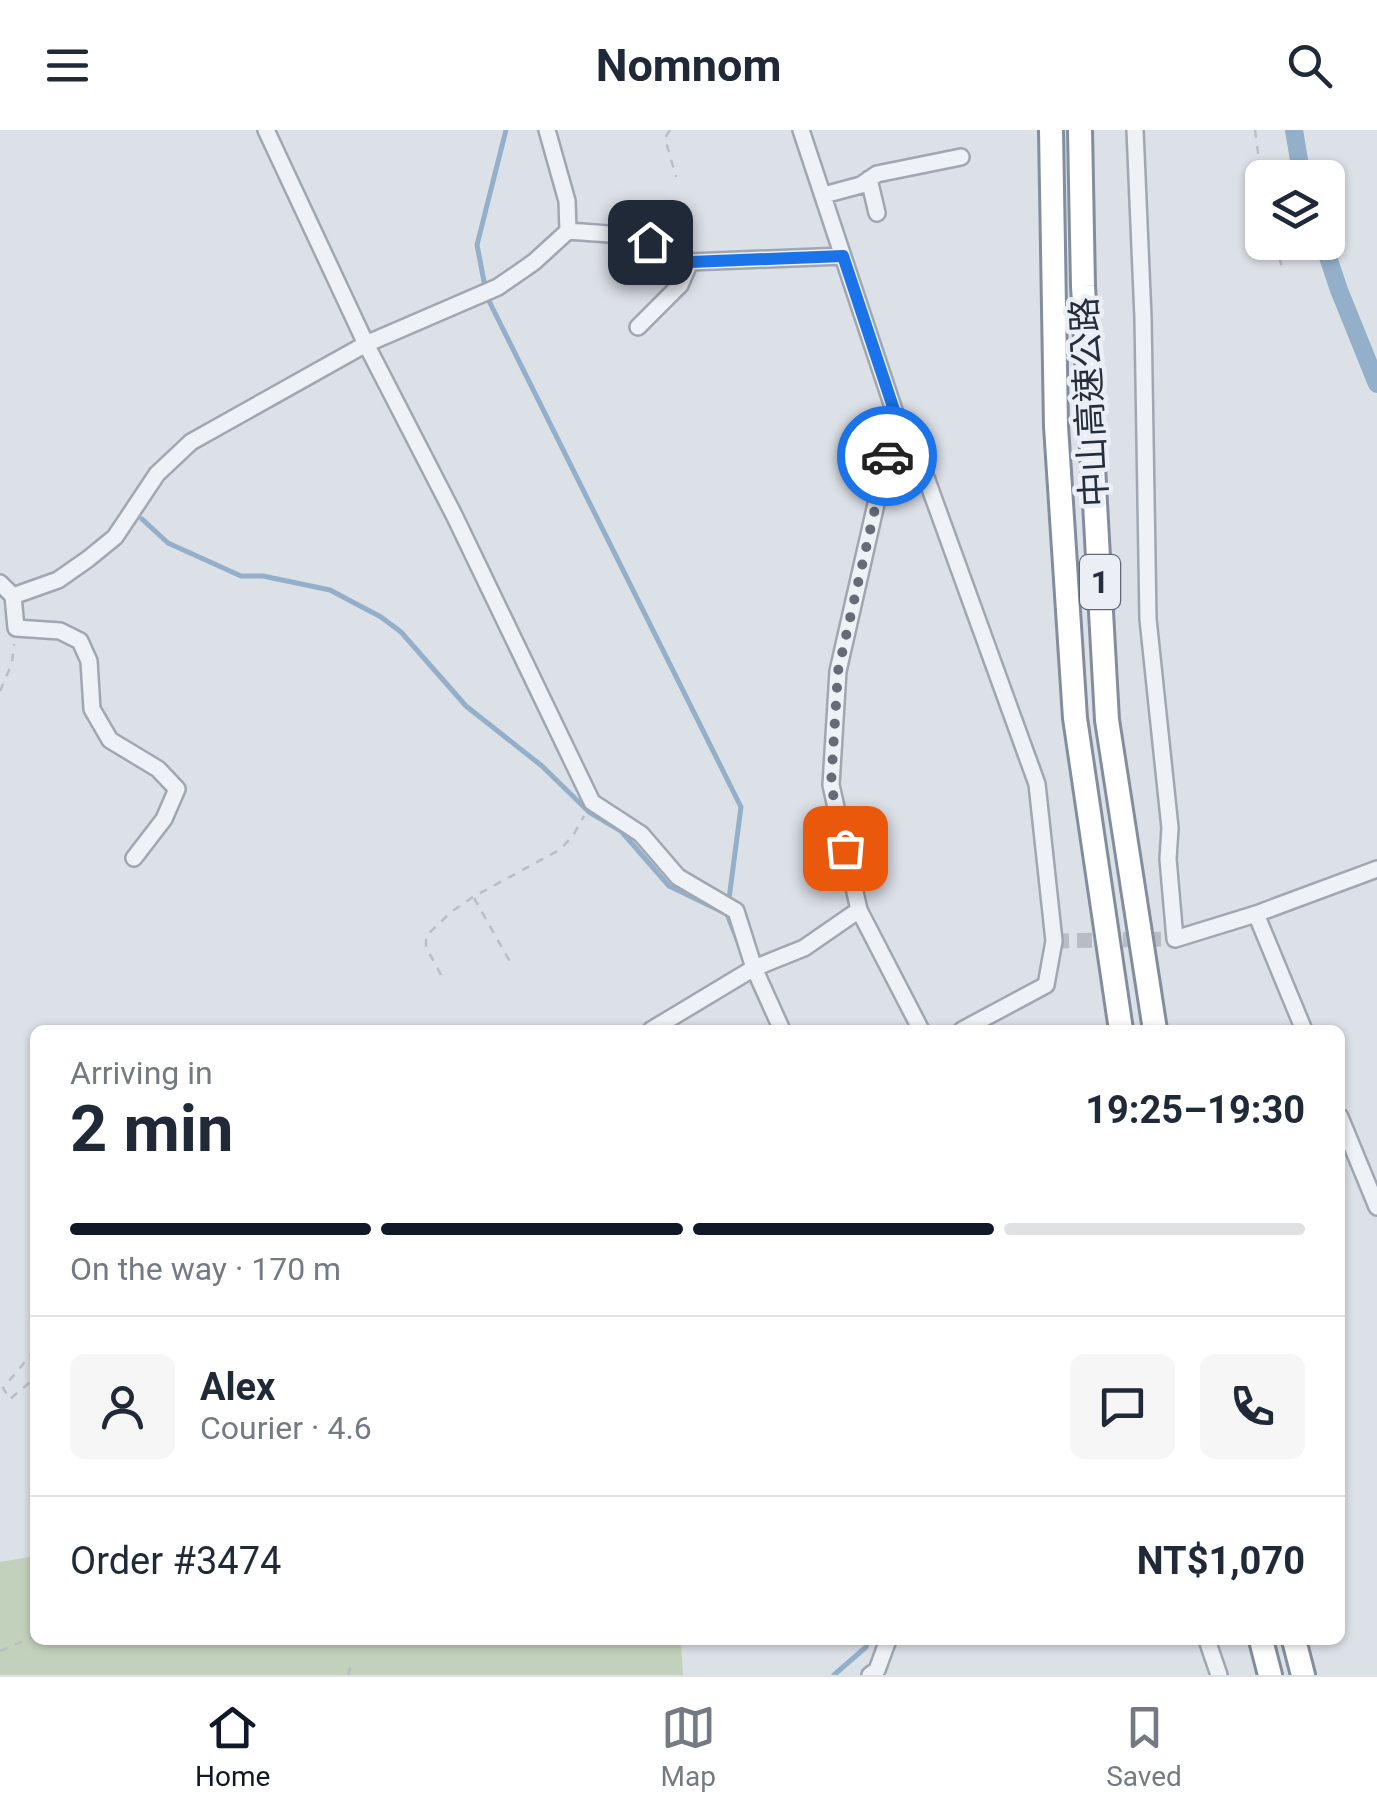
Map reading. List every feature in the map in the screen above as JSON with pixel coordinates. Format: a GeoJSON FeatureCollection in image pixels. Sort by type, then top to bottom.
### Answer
{"type":"FeatureCollection","features":[{"type":"Feature","properties":{"kind":"highway","name":"中山高速公路"},"geometry":{"type":"LineString","coordinates":[[1051,130],[1056,426],[1075,718],[1120,1025]]}},
{"type":"Feature","properties":{"kind":"highway","name":"中山高速公路"},"geometry":{"type":"LineString","coordinates":[[1080,130],[1083,286],[1107,720],[1154,1025]]}},
{"type":"Feature","properties":{"kind":"highway"},"geometry":{"type":"LineString","coordinates":[[1262,1645],[1270,1675]]}},
{"type":"Feature","properties":{"kind":"highway"},"geometry":{"type":"LineString","coordinates":[[1295,1645],[1303,1675]]}},
{"type":"Feature","properties":{"kind":"street"},"geometry":{"type":"LineString","coordinates":[[266,130],[366,344],[592,802],[641,834],[678,877],[729,906],[747,972],[779,1025]]}},
{"type":"Feature","properties":{"kind":"street"},"geometry":{"type":"LineString","coordinates":[[547,130],[567,202],[568,231]]}},
{"type":"Feature","properties":{"kind":"street"},"geometry":{"type":"LineString","coordinates":[[801,130],[896,416],[838,671],[831,785],[859,910],[918,1025]]}},
{"type":"Feature","properties":{"kind":"street"},"geometry":{"type":"LineString","coordinates":[[1136,130],[1148,619],[1170,828],[1168,860],[1175,938],[1256,914],[1377,869]]}},
{"type":"Feature","properties":{"kind":"street"},"geometry":{"type":"LineString","coordinates":[[824,195],[861,185],[877,174],[962,158]]}},
{"type":"Feature","properties":{"kind":"street"},"geometry":{"type":"LineString","coordinates":[[869,179],[876,213]]}},
{"type":"Feature","properties":{"kind":"street"},"geometry":{"type":"LineString","coordinates":[[13,596],[58,580],[114,537],[157,474],[191,442],[366,344],[498,287],[568,231],[624,235],[677,250],[690,262],[843,256]]}},
{"type":"Feature","properties":{"kind":"street"},"geometry":{"type":"LineString","coordinates":[[638,327],[680,285],[690,262]]}},
{"type":"Feature","properties":{"kind":"street"},"geometry":{"type":"LineString","coordinates":[[896,416],[907,424],[1036,784],[1054,942],[1046,986],[972,1025]]}},
{"type":"Feature","properties":{"kind":"street"},"geometry":{"type":"LineString","coordinates":[[0,583],[13,596],[16,628],[60,631],[80,641],[89,661],[92,710],[110,740],[158,769],[177,790],[164,820],[134,858]]}},
{"type":"Feature","properties":{"kind":"street"},"geometry":{"type":"LineString","coordinates":[[658,1025],[747,972],[804,948],[859,910]]}},
{"type":"Feature","properties":{"kind":"street"},"geometry":{"type":"LineString","coordinates":[[1256,914],[1302,1025]]}},
{"type":"Feature","properties":{"kind":"street"},"geometry":{"type":"LineString","coordinates":[[1345,1129],[1377,1207]]}},
{"type":"Feature","properties":{"kind":"street"},"geometry":{"type":"LineString","coordinates":[[870,1675],[886,1645]]}},
{"type":"Feature","properties":{"kind":"street"},"geometry":{"type":"LineString","coordinates":[[1208,1645],[1219,1675]]}},
{"type":"Feature","properties":{"kind":"path"},"geometry":{"type":"LineString","coordinates":[[670,130],[665,138],[676,177]]}},
{"type":"Feature","properties":{"kind":"path"},"geometry":{"type":"LineString","coordinates":[[1255,130],[1259,160]]}},
{"type":"Feature","properties":{"kind":"path"},"geometry":{"type":"LineString","coordinates":[[1280,260],[1283,271]]}},
{"type":"Feature","properties":{"kind":"path"},"geometry":{"type":"LineString","coordinates":[[0,691],[12,664],[16,628]]}},
{"type":"Feature","properties":{"kind":"path"},"geometry":{"type":"LineString","coordinates":[[441,975],[426,946],[426,936],[473,896],[561,850],[592,802]]}},
{"type":"Feature","properties":{"kind":"path"},"geometry":{"type":"LineString","coordinates":[[473,896],[513,967]]}},
{"type":"Feature","properties":{"kind":"path"},"geometry":{"type":"LineString","coordinates":[[30,1356],[4,1388],[10,1399],[30,1382]]}},
{"type":"Feature","properties":{"kind":"path"},"geometry":{"type":"LineString","coordinates":[[0,1651],[30,1638]]}},
{"type":"Feature","properties":{"kind":"path"},"geometry":{"type":"LineString","coordinates":[[348,1675],[352,1662]]}},
{"type":"Feature","properties":{"kind":"green space"},"geometry":{"type":"Polygon","coordinates":[[[30,1557],[30,1645],[681,1645],[683,1675],[0,1675],[0,1562],[30,1557]]]}},
{"type":"Feature","properties":{"kind":"waterway"},"geometry":{"type":"LineString","coordinates":[[506,130],[477,245],[487,297],[741,807],[727,914],[739,944]]}},
{"type":"Feature","properties":{"kind":"waterway"},"geometry":{"type":"LineString","coordinates":[[1294,130],[1299,160]]}},
{"type":"Feature","properties":{"kind":"waterway"},"geometry":{"type":"LineString","coordinates":[[1329,260],[1377,384]]}},
{"type":"Feature","properties":{"kind":"waterway"},"geometry":{"type":"LineString","coordinates":[[142,519],[168,543],[241,576],[263,576],[330,590],[381,617],[401,632],[466,706],[542,766],[589,812],[621,831],[669,886],[727,914]]}},
{"type":"Feature","properties":{"kind":"waterway"},"geometry":{"type":"LineString","coordinates":[[834,1675],[867,1645]]}},
{"type":"Feature","properties":{"kind":"tunnel"},"geometry":{"type":"LineString","coordinates":[[1054,941],[1175,939]]}},
{"type":"Feature","properties":{"kind":"way so far"},"geometry":{"type":"LineString","coordinates":[[845,848],[831,785],[838,671],[887,456]]}},
{"type":"Feature","properties":{"kind":"route"},"geometry":{"type":"LineString","coordinates":[[650,242],[677,250],[690,262],[843,256],[896,416],[887,456]]}}]}
